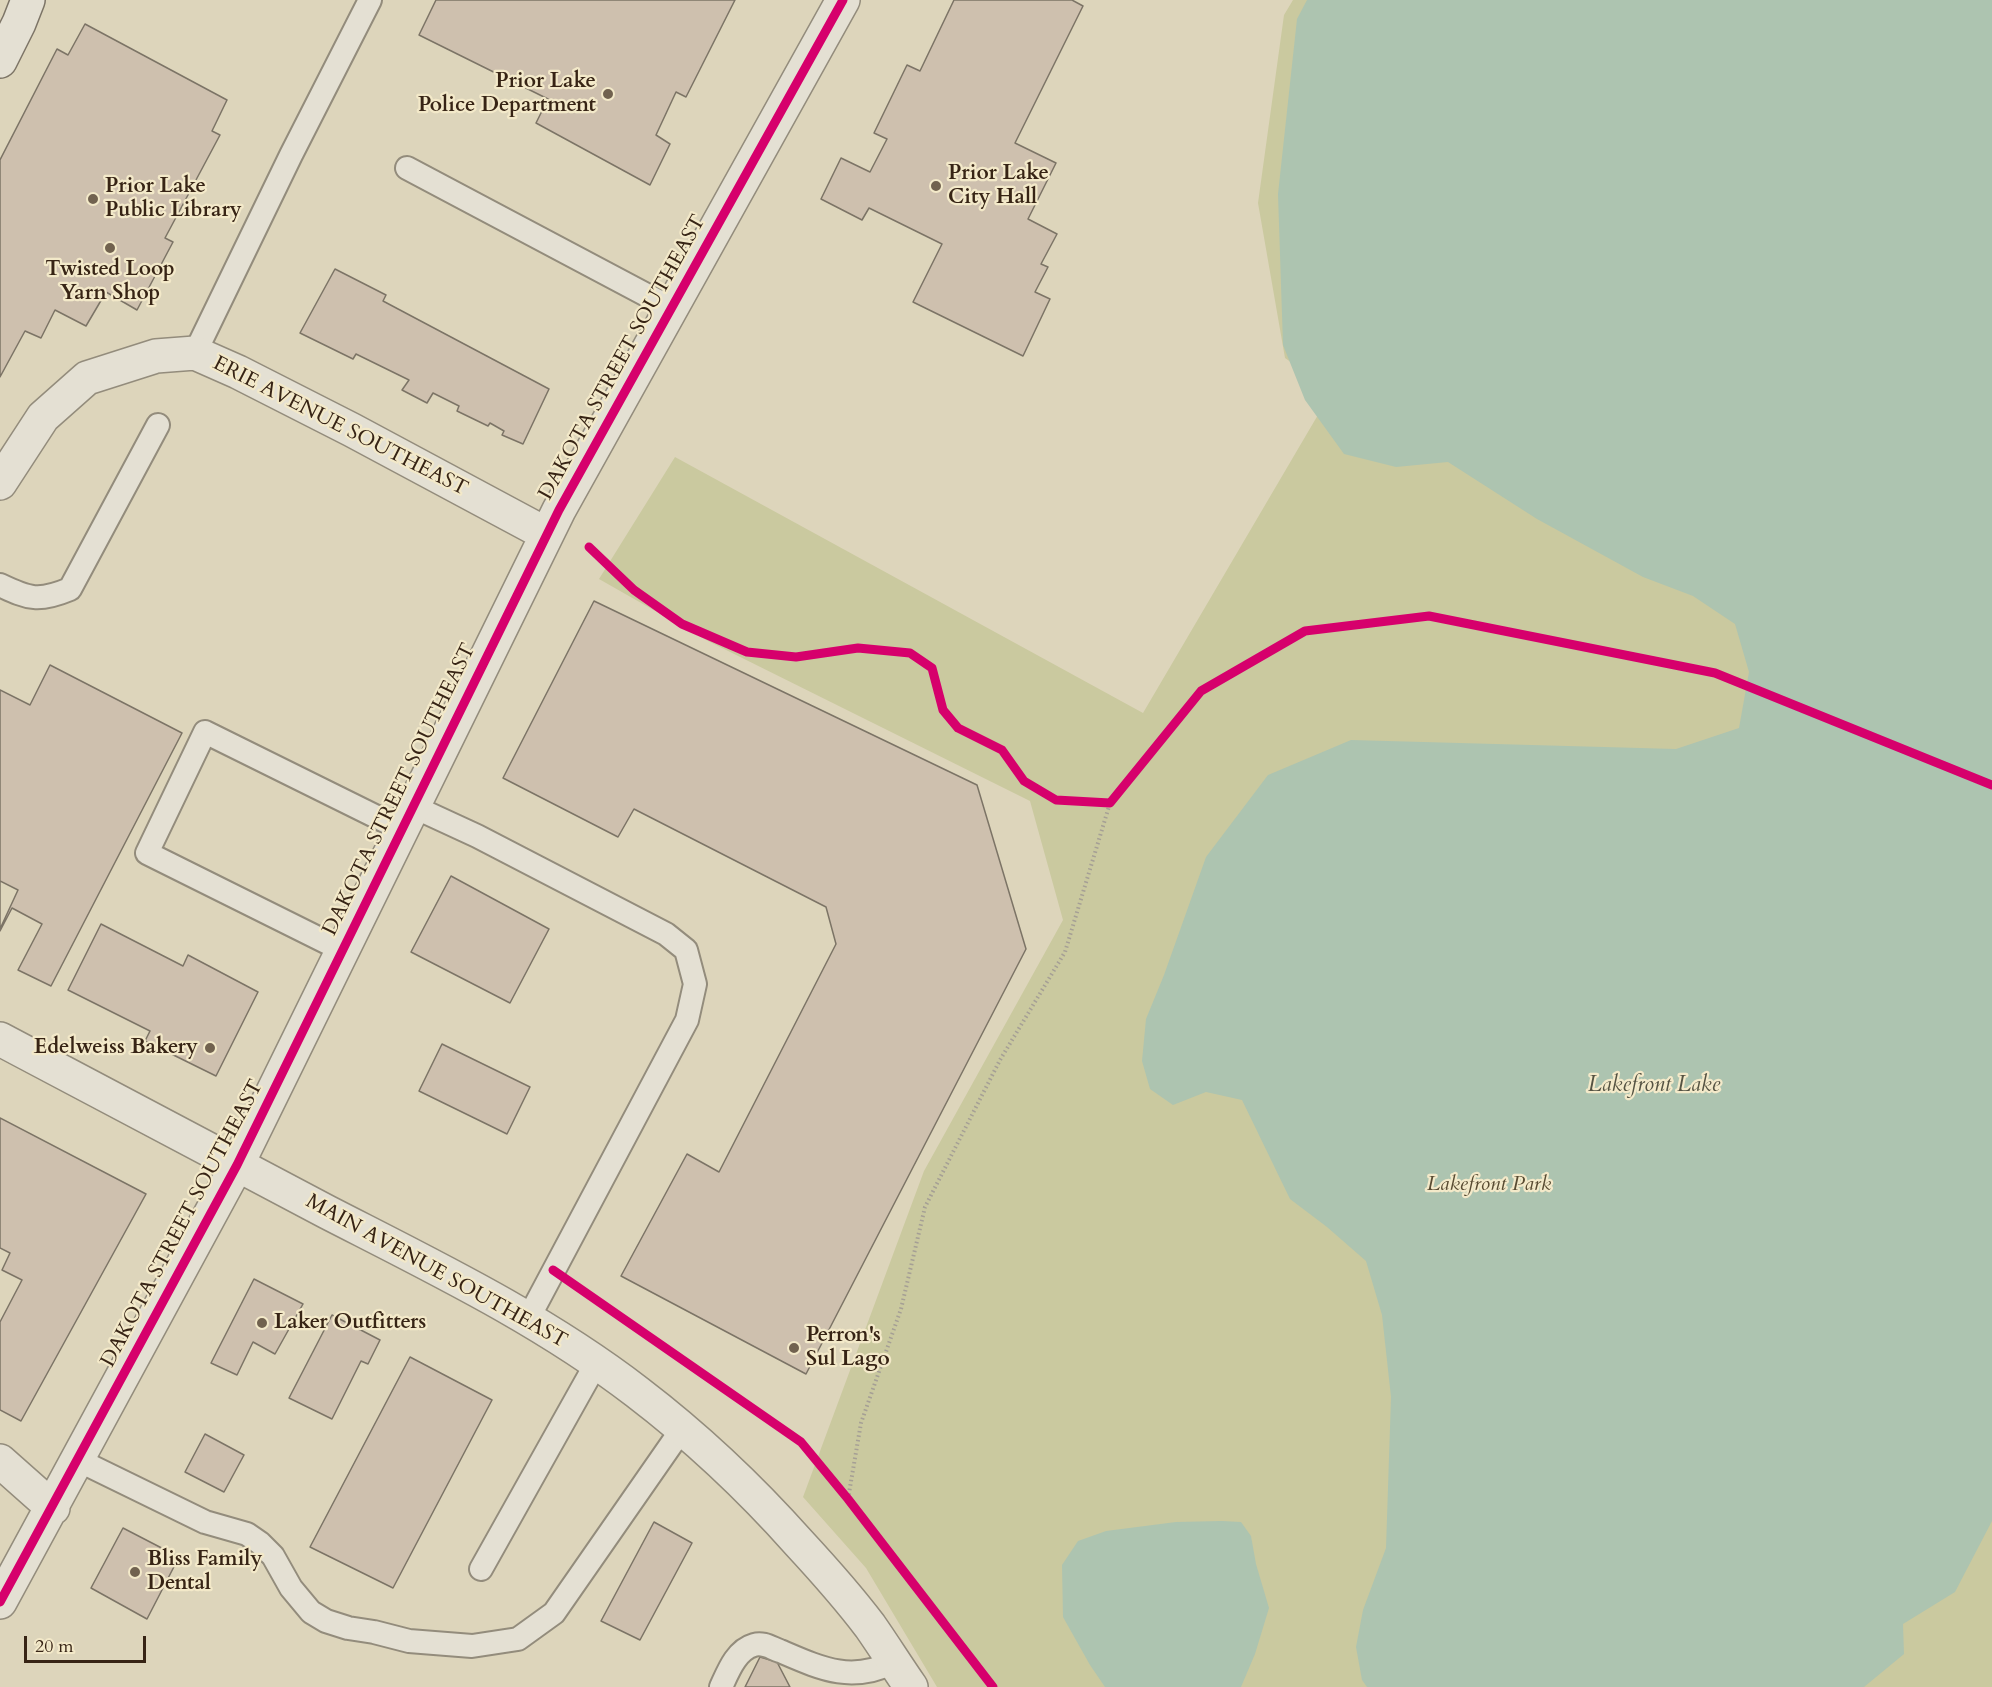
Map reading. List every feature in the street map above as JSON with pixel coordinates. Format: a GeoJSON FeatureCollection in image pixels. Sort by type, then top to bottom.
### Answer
{"type":"FeatureCollection","features":[{"type":"Feature","properties":{"kind":"street"},"geometry":{"type":"LineString","coordinates":[[0,61],[20,23],[28,0]]}},
{"type":"Feature","properties":{"kind":"street","name":"DAKOTA STREET SOUTHEAST"},"geometry":{"type":"LineString","coordinates":[[0,1602],[237,1165],[546,534],[843,0]]}},
{"type":"Feature","properties":{"kind":"street","name":"ERIE AVENUE SOUTHEAST"},"geometry":{"type":"LineString","coordinates":[[0,483],[43,417],[87,378],[156,356],[195,353],[238,372],[352,430],[546,534]]}},
{"type":"Feature","properties":{"kind":"street","name":"MAIN AVENUE SOUTHEAST"},"geometry":{"type":"LineString","coordinates":[[0,1039],[477,1289],[565,1340],[597,1362],[638,1392],[711,1453],[769,1509],[869,1624],[903,1675]]}},
{"type":"Feature","properties":{"kind":"street"},"geometry":{"type":"LineString","coordinates":[[0,1461],[53,1508]]}},
{"type":"Feature","properties":{"kind":"lane"},"geometry":{"type":"LineString","coordinates":[[195,353],[291,155],[370,0]]}},
{"type":"Feature","properties":{"kind":"lane"},"geometry":{"type":"LineString","coordinates":[[407,168],[671,308]]}},
{"type":"Feature","properties":{"kind":"lane"},"geometry":{"type":"LineString","coordinates":[[0,585],[18,594],[46,598],[70,589],[158,425]]}},
{"type":"Feature","properties":{"kind":"lane"},"geometry":{"type":"LineString","coordinates":[[342,950],[147,854],[205,732],[406,817],[477,836],[666,934],[686,950],[695,984],[687,1020],[528,1319]]}},
{"type":"Feature","properties":{"kind":"lane"},"geometry":{"type":"LineString","coordinates":[[481,1569],[597,1362]]}},
{"type":"Feature","properties":{"kind":"lane"},"geometry":{"type":"LineString","coordinates":[[78,1460],[205,1522],[247,1534],[273,1556],[291,1588],[310,1612],[326,1621],[409,1641],[472,1646],[518,1640],[554,1613],[682,1429]]}},
{"type":"Feature","properties":{"kind":"lane"},"geometry":{"type":"LineString","coordinates":[[721,1687],[734,1661],[753,1645],[765,1644],[826,1669],[860,1673],[881,1668],[903,1675]]}},
{"type":"Feature","properties":{"kind":"path"},"geometry":{"type":"LineString","coordinates":[[589,547],[634,590],[682,624],[747,652],[795,657],[858,648],[910,653],[932,668],[943,710],[958,728],[1002,750],[1024,781],[1056,800],[1110,803]]}},
{"type":"Feature","properties":{"kind":"path"},"geometry":{"type":"LineString","coordinates":[[848,1499],[861,1423],[901,1309],[925,1207],[999,1060],[1065,952],[1110,803],[1201,691],[1305,631],[1429,616],[1714,673]]}},
{"type":"Feature","properties":{"kind":"green space","name":"Lakefront Lake"},"geometry":{"type":"Polygon","coordinates":[[[1293,0],[1992,0],[1992,1687],[937,1687],[866,1568],[803,1497],[924,1171],[1063,920],[1030,801],[708,641],[599,579],[675,457],[1143,713],[1332,391],[1285,358],[1258,203],[1284,15],[1293,0]]]}},
{"type":"Feature","properties":{"kind":"water","name":"Lakefront Lake"},"geometry":{"type":"Polygon","coordinates":[[[1307,0],[1992,0],[1992,1521],[1955,1592],[1903,1624],[1904,1654],[1864,1687],[1367,1687],[1362,1680],[1356,1647],[1363,1610],[1386,1548],[1391,1397],[1382,1315],[1366,1261],[1290,1199],[1242,1100],[1206,1092],[1173,1105],[1150,1089],[1142,1061],[1146,1019],[1206,857],[1268,775],[1351,740],[1676,749],[1739,728],[1749,672],[1735,624],[1693,596],[1643,577],[1537,519],[1448,462],[1396,467],[1344,454],[1305,400],[1283,345],[1278,194],[1297,19],[1307,0]]]}},
{"type":"Feature","properties":{"kind":"water"},"geometry":{"type":"Polygon","coordinates":[[[1176,1522],[1241,1522],[1251,1536],[1256,1564],[1269,1608],[1255,1654],[1241,1687],[1105,1687],[1063,1617],[1062,1565],[1078,1541],[1106,1531],[1176,1522]]]}},
{"type":"Feature","properties":{"kind":"building","name":"Prior Lake Police Department"},"geometry":{"type":"Polygon","coordinates":[[[436,0],[735,0],[686,97],[676,92],[656,135],[670,144],[650,185],[536,123],[548,99],[419,35],[436,0]]]}},
{"type":"Feature","properties":{"kind":"building","name":"Prior Lake City Hall"},"geometry":{"type":"Polygon","coordinates":[[[954,0],[1072,0],[1083,6],[1015,143],[1056,163],[1028,219],[1057,234],[1041,264],[1048,267],[1035,292],[1050,299],[1023,356],[913,302],[942,244],[869,208],[862,220],[821,199],[841,158],[870,172],[887,139],[874,133],[907,65],[920,71],[954,0]]]}},
{"type":"Feature","properties":{"kind":"building","name":"Prior Lake Public Library"},"geometry":{"type":"Polygon","coordinates":[[[85,24],[227,100],[212,131],[220,135],[165,238],[173,242],[137,310],[106,292],[86,326],[55,310],[41,338],[25,331],[0,377],[0,160],[57,49],[68,55],[85,24]]]}},
{"type":"Feature","properties":{"kind":"building"},"geometry":{"type":"Polygon","coordinates":[[[335,269],[386,295],[383,301],[549,389],[523,444],[502,435],[504,431],[490,423],[488,426],[457,411],[459,406],[433,393],[427,403],[402,390],[409,380],[356,354],[353,359],[300,333],[335,269]]]}},
{"type":"Feature","properties":{"kind":"building"},"geometry":{"type":"Polygon","coordinates":[[[594,601],[977,785],[1026,949],[806,1374],[621,1276],[687,1154],[719,1172],[836,944],[826,907],[634,809],[618,837],[503,778],[594,601]]]}},
{"type":"Feature","properties":{"kind":"building"},"geometry":{"type":"Polygon","coordinates":[[[50,665],[182,733],[51,986],[18,970],[42,924],[12,908],[0,931],[0,690],[30,705],[50,665]]]}},
{"type":"Feature","properties":{"kind":"building"},"geometry":{"type":"Polygon","coordinates":[[[451,876],[549,929],[510,1003],[411,952],[451,876]]]}},
{"type":"Feature","properties":{"kind":"building"},"geometry":{"type":"Polygon","coordinates":[[[0,881],[18,890],[0,929],[0,881]]]}},
{"type":"Feature","properties":{"kind":"building"},"geometry":{"type":"Polygon","coordinates":[[[101,924],[183,966],[188,955],[258,992],[216,1076],[145,1041],[150,1031],[68,990],[101,924]]]}},
{"type":"Feature","properties":{"kind":"building"},"geometry":{"type":"Polygon","coordinates":[[[442,1044],[530,1087],[507,1134],[419,1091],[442,1044]]]}},
{"type":"Feature","properties":{"kind":"building"},"geometry":{"type":"Polygon","coordinates":[[[0,1118],[146,1194],[21,1421],[0,1410],[0,1322],[22,1280],[2,1270],[10,1253],[0,1248],[0,1118]]]}},
{"type":"Feature","properties":{"kind":"building","name":"Laker Outfitters"},"geometry":{"type":"Polygon","coordinates":[[[254,1279],[303,1304],[275,1354],[253,1342],[237,1375],[211,1363],[254,1279]]]}},
{"type":"Feature","properties":{"kind":"building"},"geometry":{"type":"Polygon","coordinates":[[[332,1315],[380,1340],[368,1364],[361,1361],[332,1419],[289,1398],[332,1315]]]}},
{"type":"Feature","properties":{"kind":"building"},"geometry":{"type":"Polygon","coordinates":[[[410,1357],[492,1400],[393,1588],[310,1547],[410,1357]]]}},
{"type":"Feature","properties":{"kind":"building"},"geometry":{"type":"Polygon","coordinates":[[[205,1434],[244,1455],[224,1492],[185,1472],[205,1434]]]}},
{"type":"Feature","properties":{"kind":"building"},"geometry":{"type":"Polygon","coordinates":[[[654,1522],[692,1543],[640,1640],[601,1621],[654,1522]]]}},
{"type":"Feature","properties":{"kind":"building","name":"Bliss Family Dental"},"geometry":{"type":"Polygon","coordinates":[[[123,1528],[179,1557],[147,1619],[91,1588],[123,1528]]]}},
{"type":"Feature","properties":{"kind":"building"},"geometry":{"type":"Polygon","coordinates":[[[760,1657],[777,1662],[790,1687],[745,1687],[760,1657]]]}},
{"type":"Feature","properties":{"kind":"cycle path"},"geometry":{"type":"LineString","coordinates":[[0,1602],[237,1165],[559,510],[843,0]]}},
{"type":"Feature","properties":{"kind":"cycle path"},"geometry":{"type":"LineString","coordinates":[[589,547],[634,590],[682,624],[747,652],[796,657],[858,648],[910,653],[932,668],[943,710],[958,728],[1002,750],[1024,781],[1056,800],[1110,803],[1201,691],[1305,631],[1429,616],[1715,673],[1992,785]]}},
{"type":"Feature","properties":{"kind":"cycle path"},"geometry":{"type":"LineString","coordinates":[[553,1270],[801,1442],[848,1499],[993,1687]]}},
{"type":"Feature","properties":{"kind":"place","name":"Prior Lake Police Department"},"geometry":{"type":"Point","coordinates":[608,94]}},
{"type":"Feature","properties":{"kind":"place","name":"Prior Lake City Hall"},"geometry":{"type":"Point","coordinates":[936,186]}},
{"type":"Feature","properties":{"kind":"place","name":"Prior Lake Public Library"},"geometry":{"type":"Point","coordinates":[93,199]}},
{"type":"Feature","properties":{"kind":"place","name":"Twisted Loop Yarn Shop"},"geometry":{"type":"Point","coordinates":[110,248]}},
{"type":"Feature","properties":{"kind":"place","name":"Edelweiss Bakery"},"geometry":{"type":"Point","coordinates":[210,1048]}},
{"type":"Feature","properties":{"kind":"place","name":"Laker Outfitters"},"geometry":{"type":"Point","coordinates":[262,1323]}},
{"type":"Feature","properties":{"kind":"place","name":"Perron's Sul Lago"},"geometry":{"type":"Point","coordinates":[794,1348]}},
{"type":"Feature","properties":{"kind":"place","name":"Bliss Family Dental"},"geometry":{"type":"Point","coordinates":[135,1572]}},
{"type":"Feature","properties":{"kind":"park label","name":"Lakefront Park"},"geometry":{"type":"Point","coordinates":[1489,1185]}}]}
